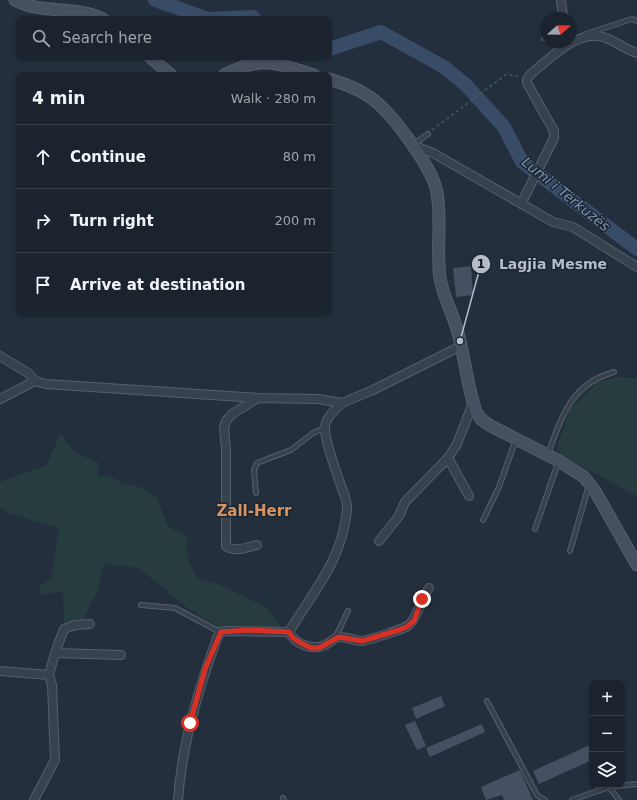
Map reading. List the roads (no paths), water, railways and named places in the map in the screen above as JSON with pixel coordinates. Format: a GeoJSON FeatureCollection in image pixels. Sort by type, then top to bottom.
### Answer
{"type":"FeatureCollection","features":[{"type":"Feature","properties":{"kind":"street"},"geometry":{"type":"LineString","coordinates":[[15,0],[47,10],[83,13],[94,16]]}},
{"type":"Feature","properties":{"kind":"street"},"geometry":{"type":"LineString","coordinates":[[562,0],[563,12]]}},
{"type":"Feature","properties":{"kind":"street"},"geometry":{"type":"LineString","coordinates":[[577,40],[596,36],[605,37],[637,53]]}},
{"type":"Feature","properties":{"kind":"street"},"geometry":{"type":"LineString","coordinates":[[521,204],[552,145],[554,131],[530,90],[527,79],[530,74],[563,48]]}},
{"type":"Feature","properties":{"kind":"street"},"geometry":{"type":"LineString","coordinates":[[154,60],[168,72]]}},
{"type":"Feature","properties":{"kind":"street"},"geometry":{"type":"LineString","coordinates":[[231,72],[251,63],[264,62],[280,64],[305,72]]}},
{"type":"Feature","properties":{"kind":"street"},"geometry":{"type":"LineString","coordinates":[[332,80],[349,85],[375,101],[386,110],[412,145],[428,170],[437,191],[440,280],[461,346],[473,403],[481,419],[575,469],[589,482],[637,566]]}},
{"type":"Feature","properties":{"kind":"street"},"geometry":{"type":"LineString","coordinates":[[412,145],[433,153],[553,222],[573,227],[637,267]]}},
{"type":"Feature","properties":{"kind":"street"},"geometry":{"type":"LineString","coordinates":[[289,632],[324,577],[337,553],[342,537],[347,508],[346,499],[336,471],[324,428],[327,420],[342,403],[373,390],[461,346]]}},
{"type":"Feature","properties":{"kind":"street"},"geometry":{"type":"LineString","coordinates":[[0,356],[28,373],[35,381],[46,384],[258,398],[318,399],[342,403]]}},
{"type":"Feature","properties":{"kind":"street"},"geometry":{"type":"LineString","coordinates":[[0,399],[35,381]]}},
{"type":"Feature","properties":{"kind":"street"},"geometry":{"type":"LineString","coordinates":[[257,545],[236,550],[230,549],[226,546],[226,449],[224,428],[226,421],[232,414],[258,398]]}},
{"type":"Feature","properties":{"kind":"street"},"geometry":{"type":"LineString","coordinates":[[379,541],[398,516],[405,502],[448,458],[457,444],[473,403]]}},
{"type":"Feature","properties":{"kind":"street"},"geometry":{"type":"LineString","coordinates":[[448,458],[469,496]]}},
{"type":"Feature","properties":{"kind":"street"},"geometry":{"type":"LineString","coordinates":[[289,632],[292,637],[299,642],[311,648],[319,648],[335,638],[345,637],[362,641],[399,630],[408,626],[414,621],[422,599],[429,588]]}},
{"type":"Feature","properties":{"kind":"street"},"geometry":{"type":"LineString","coordinates":[[34,800],[55,760],[52,685],[49,675],[55,653],[64,629],[75,625],[90,624]]}},
{"type":"Feature","properties":{"kind":"street"},"geometry":{"type":"LineString","coordinates":[[178,800],[181,761],[190,723],[205,669],[221,632],[248,630],[289,632]]}},
{"type":"Feature","properties":{"kind":"street"},"geometry":{"type":"LineString","coordinates":[[55,653],[121,655]]}},
{"type":"Feature","properties":{"kind":"street"},"geometry":{"type":"LineString","coordinates":[[0,671],[49,675]]}},
{"type":"Feature","properties":{"kind":"lane"},"geometry":{"type":"LineString","coordinates":[[577,39],[592,32],[632,19],[637,22]]}},
{"type":"Feature","properties":{"kind":"lane"},"geometry":{"type":"LineString","coordinates":[[412,145],[428,134]]}},
{"type":"Feature","properties":{"kind":"lane"},"geometry":{"type":"LineString","coordinates":[[548,455],[567,406],[589,382],[600,376],[614,372]]}},
{"type":"Feature","properties":{"kind":"lane"},"geometry":{"type":"LineString","coordinates":[[256,493],[254,470],[257,463],[291,450],[313,433],[324,428]]}},
{"type":"Feature","properties":{"kind":"lane"},"geometry":{"type":"LineString","coordinates":[[482,520],[499,487],[517,439]]}},
{"type":"Feature","properties":{"kind":"lane"},"geometry":{"type":"LineString","coordinates":[[535,529],[559,461]]}},
{"type":"Feature","properties":{"kind":"lane"},"geometry":{"type":"LineString","coordinates":[[570,551],[589,482]]}},
{"type":"Feature","properties":{"kind":"lane"},"geometry":{"type":"LineString","coordinates":[[141,605],[175,608],[221,632]]}},
{"type":"Feature","properties":{"kind":"lane"},"geometry":{"type":"LineString","coordinates":[[335,638],[348,611]]}},
{"type":"Feature","properties":{"kind":"lane"},"geometry":{"type":"LineString","coordinates":[[487,701],[537,794],[545,800]]}},
{"type":"Feature","properties":{"kind":"lane"},"geometry":{"type":"LineString","coordinates":[[625,785],[637,784]]}},
{"type":"Feature","properties":{"kind":"lane"},"geometry":{"type":"LineString","coordinates":[[572,800],[606,788]]}},
{"type":"Feature","properties":{"kind":"lane"},"geometry":{"type":"LineString","coordinates":[[610,788],[619,800]]}},
{"type":"Feature","properties":{"kind":"waterway","name":"Lumi i Tërkuzës"},"geometry":{"type":"LineString","coordinates":[[155,0],[200,16]]}},
{"type":"Feature","properties":{"kind":"waterway","name":"Lumi i Tërkuzës"},"geometry":{"type":"LineString","coordinates":[[332,48],[381,32],[444,67],[466,85],[504,127],[522,162],[637,249]]}},
{"type":"Feature","properties":{"kind":"place","name":"Lagjia Mesme"},"geometry":{"type":"Point","coordinates":[460,341]}},
{"type":"Feature","properties":{"kind":"district","name":"Zall-Herr"},"geometry":{"type":"Point","coordinates":[254,511]}}]}
